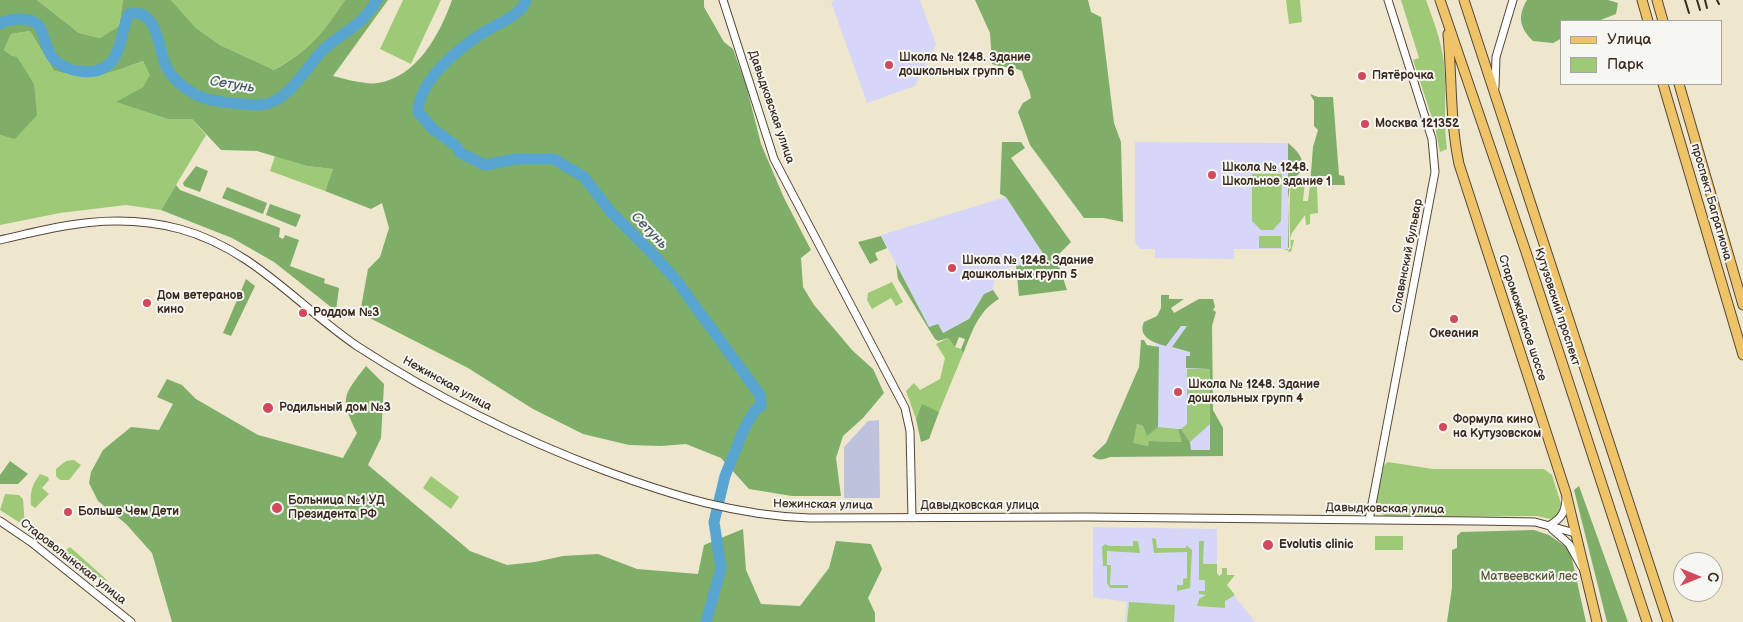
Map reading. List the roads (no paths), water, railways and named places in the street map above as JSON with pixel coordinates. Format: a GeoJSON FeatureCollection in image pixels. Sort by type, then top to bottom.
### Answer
{"type":"FeatureCollection","features":[{"type":"Feature","properties":{"kind":"main road","name":"Кутузовский проспект"},"geometry":{"type":"LineString","coordinates":[[1440,0],[1529,260],[1647,622]]}},
{"type":"Feature","properties":{"kind":"main road","name":"Кутузовский проспект"},"geometry":{"type":"LineString","coordinates":[[1464,0],[1668,622]]}},
{"type":"Feature","properties":{"kind":"main road"},"geometry":{"type":"LineString","coordinates":[[1642,0],[1648,20]]}},
{"type":"Feature","properties":{"kind":"main road"},"geometry":{"type":"LineString","coordinates":[[1657,0],[1663,20]]}},
{"type":"Feature","properties":{"kind":"main road","name":"Староможайское шоссе"},"geometry":{"type":"LineString","coordinates":[[1446,18],[1452,76],[1452,120],[1459,164],[1566,494],[1597,622]]}},
{"type":"Feature","properties":{"kind":"main road","name":"проспект Багратиона"},"geometry":{"type":"LineString","coordinates":[[1663,85],[1743,355]]}},
{"type":"Feature","properties":{"kind":"main road","name":"проспект Багратиона"},"geometry":{"type":"LineString","coordinates":[[1679,85],[1743,305]]}},
{"type":"Feature","properties":{"kind":"street","name":"Давыдковская улица"},"geometry":{"type":"LineString","coordinates":[[723,0],[774,159],[905,408],[910,431],[912,518],[1369,520],[1547,525],[1575,533]]}},
{"type":"Feature","properties":{"kind":"street","name":"Славянский бульвар"},"geometry":{"type":"LineString","coordinates":[[1369,520],[1435,172],[1432,139],[1388,0]]}},
{"type":"Feature","properties":{"kind":"street"},"geometry":{"type":"LineString","coordinates":[[1495,95],[1496,57],[1513,0]]}},
{"type":"Feature","properties":{"kind":"street","name":"Нежинская улица"},"geometry":{"type":"LineString","coordinates":[[0,240],[95,220],[153,224],[195,234],[224,247],[256,266],[358,346],[450,400],[569,457],[698,503],[738,511],[792,518],[912,518]]}},
{"type":"Feature","properties":{"kind":"street"},"geometry":{"type":"LineString","coordinates":[[1566,494],[1564,513],[1547,525],[1565,538],[1584,572]]}},
{"type":"Feature","properties":{"kind":"street","name":"Староволынская улица"},"geometry":{"type":"LineString","coordinates":[[0,521],[32,542],[131,622]]}},
{"type":"Feature","properties":{"kind":"waterway","name":"Сетунь"},"geometry":{"type":"LineString","coordinates":[[0,24],[18,19],[28,19],[35,22],[42,32],[53,58],[66,67],[82,72],[99,70],[112,61],[118,50],[129,14],[139,14],[146,17],[151,23],[168,70],[185,88],[197,95],[212,100],[260,105],[270,103],[287,92],[322,51],[358,23],[377,0]]}},
{"type":"Feature","properties":{"kind":"waterway","name":"Сетунь"},"geometry":{"type":"LineString","coordinates":[[526,0],[514,15],[474,39],[442,66],[425,88],[418,112],[433,129],[455,145],[461,153],[485,165],[516,159],[554,159],[584,177],[610,211],[676,280],[760,395],[761,406],[755,410],[744,429],[725,476],[714,522],[721,568],[706,622]]}},
{"type":"Feature","properties":{"kind":"railway"},"geometry":{"type":"LineString","coordinates":[[1685,0],[1689,13]]}},
{"type":"Feature","properties":{"kind":"railway"},"geometry":{"type":"LineString","coordinates":[[1697,0],[1700,10]]}},
{"type":"Feature","properties":{"kind":"railway"},"geometry":{"type":"LineString","coordinates":[[1705,0],[1707,8]]}},
{"type":"Feature","properties":{"kind":"railway"},"geometry":{"type":"LineString","coordinates":[[1717,0],[1719,4]]}},
{"type":"Feature","properties":{"kind":"place","name":"Школа № 1248. Здание дошкольных групп 6"},"geometry":{"type":"Point","coordinates":[889,65]}},
{"type":"Feature","properties":{"kind":"place","name":"Пятёрочка"},"geometry":{"type":"Point","coordinates":[1362,76]}},
{"type":"Feature","properties":{"kind":"place","name":"Москва 121352"},"geometry":{"type":"Point","coordinates":[1365,124]}},
{"type":"Feature","properties":{"kind":"place","name":"Школа № 1248. Школьное здание 1"},"geometry":{"type":"Point","coordinates":[1212,175]}},
{"type":"Feature","properties":{"kind":"place","name":"Школа № 1248. Здание дошкольных групп 5"},"geometry":{"type":"Point","coordinates":[952,268]}},
{"type":"Feature","properties":{"kind":"place","name":"Дом ветеранов кино"},"geometry":{"type":"Point","coordinates":[147,303]}},
{"type":"Feature","properties":{"kind":"place","name":"Роддом №3"},"geometry":{"type":"Point","coordinates":[303,313]}},
{"type":"Feature","properties":{"kind":"place","name":"Океания"},"geometry":{"type":"Point","coordinates":[1454,319]}},
{"type":"Feature","properties":{"kind":"place","name":"Школа № 1248. Здание дошкольных групп 4"},"geometry":{"type":"Point","coordinates":[1178,392]}},
{"type":"Feature","properties":{"kind":"place","name":"Родильный дом №3"},"geometry":{"type":"Point","coordinates":[268,408]}},
{"type":"Feature","properties":{"kind":"place","name":"Формула кино на Кутузовском"},"geometry":{"type":"Point","coordinates":[1443,427]}},
{"type":"Feature","properties":{"kind":"place","name":"Больница №1 УД Президента РФ"},"geometry":{"type":"Point","coordinates":[277,508]}},
{"type":"Feature","properties":{"kind":"place","name":"Больше Чем Дети"},"geometry":{"type":"Point","coordinates":[68,512]}},
{"type":"Feature","properties":{"kind":"place","name":"Evolutis clinic"},"geometry":{"type":"Point","coordinates":[1268,545]}},
{"type":"Feature","properties":{"kind":"park label","name":"Матвеевский лес"},"geometry":{"type":"Point","coordinates":[1529,577]}}]}
